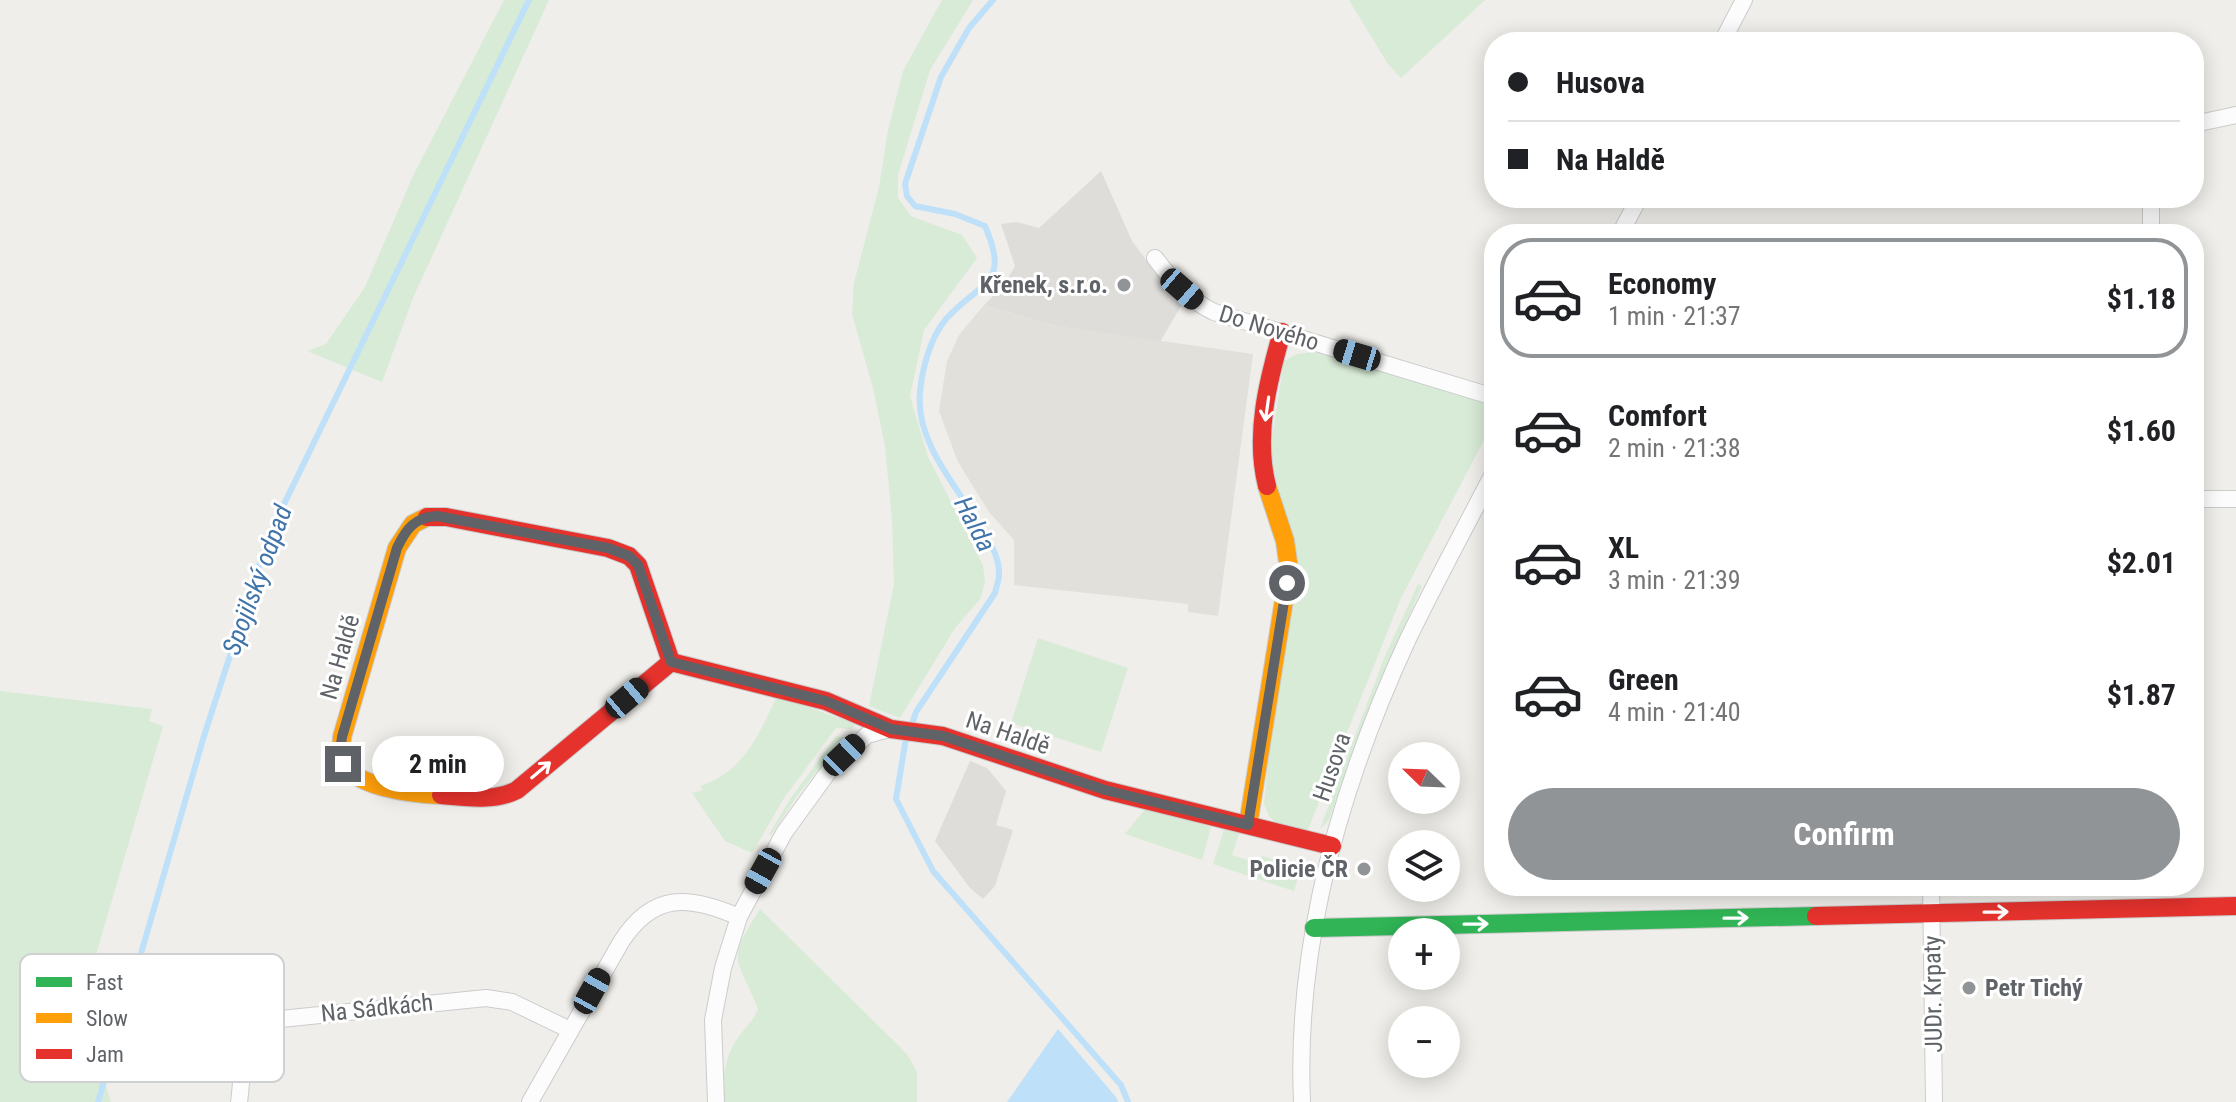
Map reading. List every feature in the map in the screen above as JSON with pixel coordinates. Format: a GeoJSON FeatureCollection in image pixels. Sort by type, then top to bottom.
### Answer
{"type":"FeatureCollection","features":[{"type":"Feature","properties":{"kind":"street"},"geometry":{"type":"LineString","coordinates":[[1727,32],[1744,0]]}},
{"type":"Feature","properties":{"kind":"street"},"geometry":{"type":"LineString","coordinates":[[2204,122],[2236,115]]}},
{"type":"Feature","properties":{"kind":"street","name":"Do Nového"},"geometry":{"type":"LineString","coordinates":[[1155,258],[1182,289],[1203,307],[1484,394]]}},
{"type":"Feature","properties":{"kind":"street"},"geometry":{"type":"LineString","coordinates":[[1248,825],[1289,569],[1287,547],[1263,469],[1261,451],[1272,371],[1282,332]]}},
{"type":"Feature","properties":{"kind":"street"},"geometry":{"type":"LineString","coordinates":[[2204,499],[2236,499]]}},
{"type":"Feature","properties":{"kind":"street","name":"Husova"},"geometry":{"type":"LineString","coordinates":[[1302,1102],[1303,1033],[1314,928],[1332,846],[1367,740],[1393,675],[1484,501]]}},
{"type":"Feature","properties":{"kind":"street","name":"Na Haldě"},"geometry":{"type":"LineString","coordinates":[[427,517],[446,517],[608,548],[629,556],[641,569],[671,662],[517,790],[504,797],[379,787],[353,773],[341,758],[342,737],[397,548],[413,524],[427,517]]}},
{"type":"Feature","properties":{"kind":"street","name":"Na Haldě"},"geometry":{"type":"LineString","coordinates":[[671,662],[826,701],[891,729],[932,734],[1105,790],[1332,846]]}},
{"type":"Feature","properties":{"kind":"street"},"geometry":{"type":"LineString","coordinates":[[716,1102],[713,1020],[723,968],[739,917],[784,833],[829,771],[867,735],[891,729]]}},
{"type":"Feature","properties":{"kind":"street","name":"JUDr. Krpaty"},"geometry":{"type":"LineString","coordinates":[[1931,896],[1934,1102]]}},
{"type":"Feature","properties":{"kind":"street"},"geometry":{"type":"LineString","coordinates":[[530,1102],[637,919],[659,905],[683,901],[707,905],[739,917]]}},
{"type":"Feature","properties":{"kind":"street"},"geometry":{"type":"LineString","coordinates":[[1314,928],[2236,906]]}},
{"type":"Feature","properties":{"kind":"street","name":"Na Sádkách"},"geometry":{"type":"LineString","coordinates":[[284,1019],[486,998],[512,1002],[570,1030]]}},
{"type":"Feature","properties":{"kind":"street","name":"Na Sádkách"},"geometry":{"type":"LineString","coordinates":[[239,1102],[242,1082]]}},
{"type":"Feature","properties":{"kind":"shaded area"},"geometry":{"type":"Polygon","coordinates":[[[1101,171],[1132,241],[1181,306],[1160,342],[1056,326],[984,305],[1004,285],[1015,266],[1001,224],[1017,222],[1039,228],[1101,171]]]}},
{"type":"Feature","properties":{"kind":"shaded area"},"geometry":{"type":"Polygon","coordinates":[[[984,305],[1056,326],[1253,354],[1218,616],[1188,612],[1188,604],[1014,585],[1014,540],[989,512],[958,462],[939,411],[947,361],[959,335],[984,305]]]}},
{"type":"Feature","properties":{"kind":"shaded area"},"geometry":{"type":"Polygon","coordinates":[[[970,761],[987,768],[1006,791],[996,825],[1013,830],[995,886],[983,899],[970,888],[935,841],[970,761]]]}},
{"type":"Feature","properties":{"kind":"green space"},"geometry":{"type":"Polygon","coordinates":[[[504,0],[549,0],[413,298],[382,382],[307,351],[326,344],[365,287],[413,176],[504,0]]]}},
{"type":"Feature","properties":{"kind":"green space"},"geometry":{"type":"Polygon","coordinates":[[[942,0],[973,0],[930,70],[898,175],[898,198],[911,216],[962,235],[977,258],[924,330],[910,396],[928,457],[983,565],[985,583],[980,599],[955,628],[900,718],[869,706],[894,584],[892,520],[885,446],[873,388],[852,314],[854,283],[879,187],[888,130],[903,71],[942,0]]]}},
{"type":"Feature","properties":{"kind":"green space"},"geometry":{"type":"Polygon","coordinates":[[[1349,0],[1485,0],[1401,78],[1388,64],[1349,0]]]}},
{"type":"Feature","properties":{"kind":"green space"},"geometry":{"type":"Polygon","coordinates":[[[1313,352],[1484,402],[1484,440],[1401,598],[1307,832],[1275,822],[1264,804],[1296,585],[1269,457],[1284,361],[1297,354],[1313,352]]]}},
{"type":"Feature","properties":{"kind":"green space"},"geometry":{"type":"Polygon","coordinates":[[[1418,584],[1422,586],[1375,692],[1329,820],[1320,829],[1385,656],[1418,584]]]}},
{"type":"Feature","properties":{"kind":"green space"},"geometry":{"type":"Polygon","coordinates":[[[1038,638],[1128,668],[1101,752],[1011,723],[1038,638]]]}},
{"type":"Feature","properties":{"kind":"green space"},"geometry":{"type":"Polygon","coordinates":[[[0,691],[152,709],[149,721],[163,726],[96,954],[20,954],[20,1082],[105,1082],[111,1102],[0,1102],[0,691]]]}},
{"type":"Feature","properties":{"kind":"green space"},"geometry":{"type":"Polygon","coordinates":[[[777,696],[855,724],[852,729],[836,728],[784,798],[752,853],[725,841],[692,793],[703,790],[700,786],[715,780],[739,761],[756,737],[777,696]]]}},
{"type":"Feature","properties":{"kind":"green space"},"geometry":{"type":"Polygon","coordinates":[[[836,736],[844,737],[769,834],[791,798],[836,736]]]}},
{"type":"Feature","properties":{"kind":"green space"},"geometry":{"type":"Polygon","coordinates":[[[1146,808],[1211,827],[1202,860],[1125,834],[1146,808]]]}},
{"type":"Feature","properties":{"kind":"green space"},"geometry":{"type":"Polygon","coordinates":[[[1224,830],[1240,831],[1232,855],[1259,864],[1262,856],[1301,867],[1294,891],[1213,864],[1224,830]]]}},
{"type":"Feature","properties":{"kind":"green space"},"geometry":{"type":"Polygon","coordinates":[[[760,909],[907,1054],[917,1072],[917,1102],[723,1102],[728,1058],[758,1009],[740,968],[738,951],[760,909]]]}},
{"type":"Feature","properties":{"kind":"water"},"geometry":{"type":"Polygon","coordinates":[[[1058,1029],[1116,1097],[1118,1102],[1007,1102],[1058,1029]]]}},
{"type":"Feature","properties":{"kind":"waterway","name":"Spojilský odpad"},"geometry":{"type":"LineString","coordinates":[[141,954],[204,736],[269,535],[529,0]]}},
{"type":"Feature","properties":{"kind":"waterway","name":"Halda"},"geometry":{"type":"LineString","coordinates":[[912,724],[916,712],[995,593],[999,577],[997,559],[986,535],[932,449],[920,412],[923,374],[935,335],[946,319],[988,280],[995,260],[992,246],[985,226],[955,214],[915,206],[907,196],[905,184],[941,77],[969,28],[993,0]]}},
{"type":"Feature","properties":{"kind":"waterway","name":"Halda"},"geometry":{"type":"LineString","coordinates":[[906,738],[896,799],[933,871],[1121,1085],[1128,1102]]}},
{"type":"Feature","properties":{"kind":"waterway","name":"Spojilský odpad"},"geometry":{"type":"LineString","coordinates":[[98,1102],[104,1082]]}},
{"type":"Feature","properties":{"kind":"traffic: fast"},"geometry":{"type":"LineString","coordinates":[[1314,928],[1816,916]]}},
{"type":"Feature","properties":{"kind":"traffic: slow"},"geometry":{"type":"LineString","coordinates":[[1248,825],[1289,569],[1285,541],[1267,486]]}},
{"type":"Feature","properties":{"kind":"traffic: slow"},"geometry":{"type":"LineString","coordinates":[[427,517],[413,524],[397,548],[342,737],[341,756],[346,767],[369,782],[400,791],[441,795]]}},
{"type":"Feature","properties":{"kind":"traffic: jam"},"geometry":{"type":"LineString","coordinates":[[1267,486],[1262,428],[1282,332]]}},
{"type":"Feature","properties":{"kind":"traffic: jam"},"geometry":{"type":"LineString","coordinates":[[427,517],[446,517],[608,548],[629,556],[638,565],[671,662],[517,790],[490,797],[441,795]]}},
{"type":"Feature","properties":{"kind":"traffic: jam"},"geometry":{"type":"LineString","coordinates":[[671,662],[826,701],[891,729],[943,736],[1105,790],[1332,846]]}},
{"type":"Feature","properties":{"kind":"traffic: jam"},"geometry":{"type":"LineString","coordinates":[[1816,916],[2236,906]]}},
{"type":"Feature","properties":{"kind":"place","name":"Křenek, s.r.o."},"geometry":{"type":"Point","coordinates":[1124,285]}},
{"type":"Feature","properties":{"kind":"place","name":"Policie ČR"},"geometry":{"type":"Point","coordinates":[1364,869]}},
{"type":"Feature","properties":{"kind":"place","name":"Petr Tichý"},"geometry":{"type":"Point","coordinates":[1969,988]}},
{"type":"Feature","properties":{"kind":"route"},"geometry":{"type":"LineString","coordinates":[[343,764],[340,752],[342,737],[397,548],[413,524],[437,516],[608,548],[629,556],[641,569],[671,662],[826,701],[891,729],[943,736],[1105,790],[1248,825],[1287,583]]}}]}
